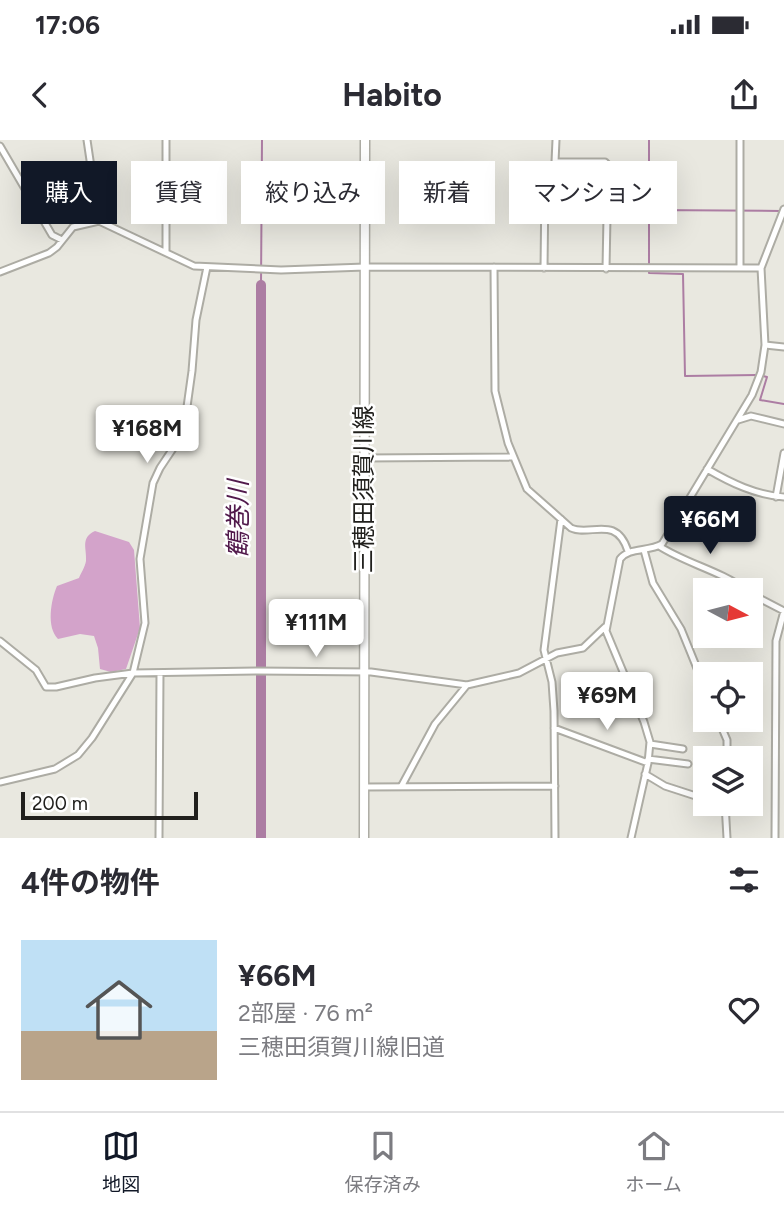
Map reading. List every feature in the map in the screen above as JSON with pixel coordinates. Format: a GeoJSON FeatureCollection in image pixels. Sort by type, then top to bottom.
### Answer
{"type":"FeatureCollection","features":[{"type":"Feature","properties":{"kind":"main road","name":"三穂田須賀川線"},"geometry":{"type":"LineString","coordinates":[[364,838],[365,140]]}},
{"type":"Feature","properties":{"kind":"street"},"geometry":{"type":"LineString","coordinates":[[87,140],[90,161]]}},
{"type":"Feature","properties":{"kind":"street"},"geometry":{"type":"LineString","coordinates":[[166,140],[166,251]]}},
{"type":"Feature","properties":{"kind":"street"},"geometry":{"type":"LineString","coordinates":[[555,161],[556,140]]}},
{"type":"Feature","properties":{"kind":"street"},"geometry":{"type":"LineString","coordinates":[[740,140],[740,268]]}},
{"type":"Feature","properties":{"kind":"street"},"geometry":{"type":"LineString","coordinates":[[0,146],[52,235],[62,240]]}},
{"type":"Feature","properties":{"kind":"street"},"geometry":{"type":"LineString","coordinates":[[0,641],[36,670],[46,687],[133,673],[256,671],[366,673],[467,685],[519,673],[557,653],[583,648],[605,627],[620,559],[628,551],[659,546],[752,396],[761,372],[765,345],[761,268],[784,209]]}},
{"type":"Feature","properties":{"kind":"street"},"geometry":{"type":"LineString","coordinates":[[0,272],[45,255],[57,247],[73,226],[82,224]]}},
{"type":"Feature","properties":{"kind":"street"},"geometry":{"type":"LineString","coordinates":[[108,224],[194,266],[207,267],[281,270],[365,267],[761,268]]}},
{"type":"Feature","properties":{"kind":"street"},"geometry":{"type":"LineString","coordinates":[[544,268],[545,224]]}},
{"type":"Feature","properties":{"kind":"street"},"geometry":{"type":"LineString","coordinates":[[606,269],[607,224]]}},
{"type":"Feature","properties":{"kind":"street"},"geometry":{"type":"LineString","coordinates":[[0,782],[55,768],[78,755],[92,738],[133,673],[145,622],[140,559],[153,483],[178,441],[185,421],[196,320],[207,267]]}},
{"type":"Feature","properties":{"kind":"street"},"geometry":{"type":"LineString","coordinates":[[494,267],[495,391],[513,457],[527,489],[576,530],[596,528],[612,531],[624,542],[628,551]]}},
{"type":"Feature","properties":{"kind":"street"},"geometry":{"type":"LineString","coordinates":[[765,345],[784,347]]}},
{"type":"Feature","properties":{"kind":"street"},"geometry":{"type":"LineString","coordinates":[[738,420],[751,416],[784,424]]}},
{"type":"Feature","properties":{"kind":"street"},"geometry":{"type":"LineString","coordinates":[[776,497],[784,453]]}},
{"type":"Feature","properties":{"kind":"street"},"geometry":{"type":"LineString","coordinates":[[364,458],[513,457]]}},
{"type":"Feature","properties":{"kind":"street"},"geometry":{"type":"LineString","coordinates":[[707,469],[735,485],[784,498]]}},
{"type":"Feature","properties":{"kind":"street"},"geometry":{"type":"LineString","coordinates":[[555,838],[552,682],[544,650],[561,519]]}},
{"type":"Feature","properties":{"kind":"street"},"geometry":{"type":"LineString","coordinates":[[659,546],[728,578]]}},
{"type":"Feature","properties":{"kind":"street"},"geometry":{"type":"LineString","coordinates":[[644,550],[653,583],[681,629],[694,662]]}},
{"type":"Feature","properties":{"kind":"street"},"geometry":{"type":"LineString","coordinates":[[763,600],[784,611],[776,641],[775,838]]}},
{"type":"Feature","properties":{"kind":"street"},"geometry":{"type":"LineString","coordinates":[[605,627],[645,722],[650,744],[631,838]]}},
{"type":"Feature","properties":{"kind":"street"},"geometry":{"type":"LineString","coordinates":[[159,838],[160,673]]}},
{"type":"Feature","properties":{"kind":"street"},"geometry":{"type":"LineString","coordinates":[[401,786],[435,724],[467,685]]}},
{"type":"Feature","properties":{"kind":"street"},"geometry":{"type":"LineString","coordinates":[[554,728],[648,761],[688,764]]}},
{"type":"Feature","properties":{"kind":"street"},"geometry":{"type":"LineString","coordinates":[[650,744],[683,749]]}},
{"type":"Feature","properties":{"kind":"street"},"geometry":{"type":"LineString","coordinates":[[645,774],[665,786],[693,795]]}},
{"type":"Feature","properties":{"kind":"street"},"geometry":{"type":"LineString","coordinates":[[365,787],[555,786]]}},
{"type":"Feature","properties":{"kind":"street"},"geometry":{"type":"LineString","coordinates":[[726,816],[727,838]]}},
{"type":"Feature","properties":{"kind":"shaded area"},"geometry":{"type":"Polygon","coordinates":[[[95,531],[129,542],[134,550],[140,628],[126,669],[111,672],[100,669],[94,636],[80,634],[58,639],[51,621],[57,586],[79,578],[86,561],[87,537],[95,531]]]}},
{"type":"Feature","properties":{"kind":"waterway"},"geometry":{"type":"LineString","coordinates":[[261,285],[262,140]]}},
{"type":"Feature","properties":{"kind":"waterway"},"geometry":{"type":"LineString","coordinates":[[649,140],[649,265]]}},
{"type":"Feature","properties":{"kind":"waterway"},"geometry":{"type":"LineString","coordinates":[[677,210],[781,211]]}},
{"type":"Feature","properties":{"kind":"waterway"},"geometry":{"type":"LineString","coordinates":[[649,271],[683,274],[685,376],[757,375]]}},
{"type":"Feature","properties":{"kind":"waterway","name":"鶴巻川"},"geometry":{"type":"LineString","coordinates":[[261,285],[261,838]]}},
{"type":"Feature","properties":{"kind":"waterway"},"geometry":{"type":"LineString","coordinates":[[763,376],[767,377],[760,400],[784,404]]}}]}
